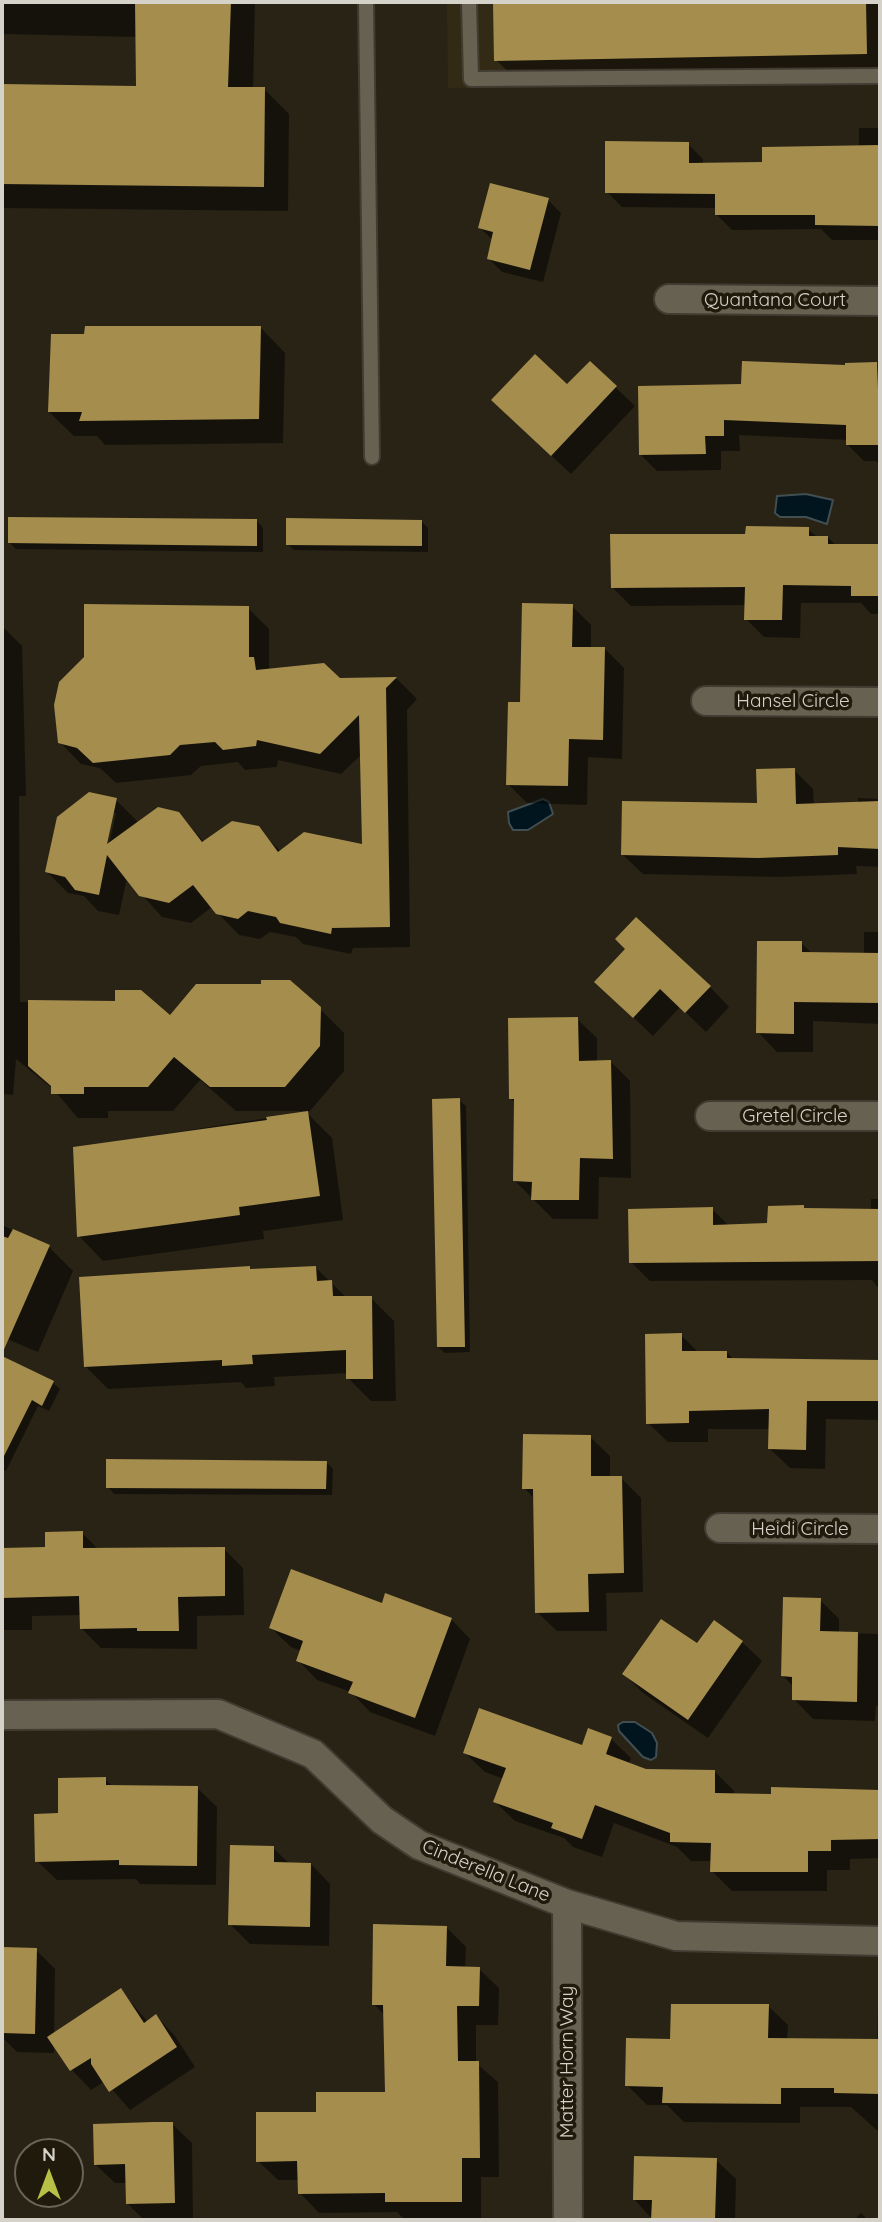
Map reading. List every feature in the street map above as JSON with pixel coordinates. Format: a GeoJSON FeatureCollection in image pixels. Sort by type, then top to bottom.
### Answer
{"type":"FeatureCollection","features":[{"type":"Feature","properties":{"kind":"street","name":"Quantana Court"},"geometry":{"type":"LineString","coordinates":[[669,299],[880,301]]}},
{"type":"Feature","properties":{"kind":"street","name":"Hansel Circle"},"geometry":{"type":"LineString","coordinates":[[706,701],[880,702]]}},
{"type":"Feature","properties":{"kind":"street","name":"Gretel Circle"},"geometry":{"type":"LineString","coordinates":[[710,1116],[880,1116]]}},
{"type":"Feature","properties":{"kind":"street","name":"Heidi Circle"},"geometry":{"type":"LineString","coordinates":[[720,1528],[880,1529]]}},
{"type":"Feature","properties":{"kind":"street","name":"Cinderella Lane"},"geometry":{"type":"LineString","coordinates":[[2,1715],[218,1714],[313,1755],[382,1820],[419,1845],[567,1904],[676,1936],[880,1941]]}},
{"type":"Feature","properties":{"kind":"street","name":"Matter Horn Way"},"geometry":{"type":"LineString","coordinates":[[567,1904],[568,2220]]}},
{"type":"Feature","properties":{"kind":"lane"},"geometry":{"type":"LineString","coordinates":[[366,2],[372,457]]}},
{"type":"Feature","properties":{"kind":"lane"},"geometry":{"type":"LineString","coordinates":[[469,2],[471,79],[880,76]]}},
{"type":"Feature","properties":{"kind":"shaded area"},"geometry":{"type":"Polygon","coordinates":[[[447,2],[880,2],[880,84],[448,88],[447,2]]]}},
{"type":"Feature","properties":{"kind":"water"},"geometry":{"type":"Polygon","coordinates":[[[806,494],[833,500],[827,524],[806,517],[780,517],[775,513],[777,496],[806,494]]]}},
{"type":"Feature","properties":{"kind":"water"},"geometry":{"type":"Polygon","coordinates":[[[543,799],[549,802],[553,814],[528,830],[513,830],[508,812],[543,799]]]}},
{"type":"Feature","properties":{"kind":"water"},"geometry":{"type":"Polygon","coordinates":[[[635,1722],[652,1733],[657,1743],[656,1757],[651,1760],[643,1757],[619,1731],[618,1725],[635,1722]]]}},
{"type":"Feature","properties":{"kind":"building"},"geometry":{"type":"Polygon","coordinates":[[[135,2],[231,2],[228,87],[265,87],[264,187],[2,184],[2,84],[136,86],[135,2]]]}},
{"type":"Feature","properties":{"kind":"building"},"geometry":{"type":"Polygon","coordinates":[[[493,2],[866,2],[867,54],[494,61],[493,2]]]}},
{"type":"Feature","properties":{"kind":"building"},"geometry":{"type":"Polygon","coordinates":[[[605,141],[689,142],[689,163],[762,162],[762,147],[880,145],[880,226],[815,225],[815,215],[715,215],[715,194],[605,193],[605,141]]]}},
{"type":"Feature","properties":{"kind":"building"},"geometry":{"type":"Polygon","coordinates":[[[490,183],[549,198],[530,270],[487,259],[493,232],[478,228],[490,183]]]}},
{"type":"Feature","properties":{"kind":"building"},"geometry":{"type":"Polygon","coordinates":[[[85,326],[261,326],[259,419],[79,421],[82,412],[48,412],[51,334],[84,334],[85,326]]]}},
{"type":"Feature","properties":{"kind":"building"},"geometry":{"type":"Polygon","coordinates":[[[535,354],[567,384],[590,361],[617,386],[551,456],[491,400],[535,354]]]}},
{"type":"Feature","properties":{"kind":"building"},"geometry":{"type":"Polygon","coordinates":[[[742,361],[845,365],[877,362],[880,445],[846,445],[846,425],[724,420],[724,436],[705,436],[706,454],[639,455],[638,386],[741,384],[742,361]]]}},
{"type":"Feature","properties":{"kind":"building"},"geometry":{"type":"Polygon","coordinates":[[[8,517],[257,519],[257,546],[8,543],[8,517]]]}},
{"type":"Feature","properties":{"kind":"building"},"geometry":{"type":"Polygon","coordinates":[[[286,518],[422,520],[422,546],[286,545],[286,518]]]}},
{"type":"Feature","properties":{"kind":"building"},"geometry":{"type":"Polygon","coordinates":[[[746,526],[809,527],[809,536],[828,536],[828,544],[880,544],[880,596],[851,596],[851,586],[783,585],[782,620],[744,620],[745,587],[611,588],[610,534],[745,534],[746,526]]]}},
{"type":"Feature","properties":{"kind":"building"},"geometry":{"type":"Polygon","coordinates":[[[522,603],[573,604],[572,647],[605,647],[603,740],[569,739],[568,786],[506,785],[508,702],[520,702],[522,603]]]}},
{"type":"Feature","properties":{"kind":"building"},"geometry":{"type":"Polygon","coordinates":[[[84,604],[249,606],[249,657],[254,657],[256,670],[324,663],[340,678],[397,677],[386,688],[390,927],[332,928],[331,934],[280,923],[276,917],[248,911],[238,919],[216,914],[193,885],[169,903],[139,896],[107,855],[99,895],[75,890],[65,877],[45,872],[57,817],[89,792],[117,798],[107,844],[158,807],[179,812],[202,842],[232,821],[259,826],[278,852],[304,832],[362,844],[359,715],[320,754],[257,740],[256,746],[223,750],[215,742],[180,745],[170,755],[93,763],[77,748],[58,743],[54,705],[59,682],[84,657],[84,604]]]}},
{"type":"Feature","properties":{"kind":"building"},"geometry":{"type":"Polygon","coordinates":[[[795,768],[796,804],[880,801],[880,849],[838,847],[838,855],[758,858],[621,855],[622,801],[757,803],[756,769],[795,768]]]}},
{"type":"Feature","properties":{"kind":"building"},"geometry":{"type":"Polygon","coordinates":[[[636,917],[711,986],[685,1013],[660,989],[633,1018],[594,982],[625,949],[615,939],[636,917]]]}},
{"type":"Feature","properties":{"kind":"building"},"geometry":{"type":"Polygon","coordinates":[[[757,941],[802,941],[802,952],[880,953],[880,1003],[794,1002],[794,1034],[756,1033],[757,941]]]}},
{"type":"Feature","properties":{"kind":"building"},"geometry":{"type":"Polygon","coordinates":[[[261,980],[290,980],[321,1007],[320,1046],[285,1087],[210,1087],[174,1057],[148,1087],[84,1087],[84,1094],[51,1094],[51,1086],[28,1066],[28,1000],[115,1001],[115,990],[141,990],[170,1015],[196,984],[261,984],[261,980]]]}},
{"type":"Feature","properties":{"kind":"building"},"geometry":{"type":"Polygon","coordinates":[[[578,1017],[579,1061],[611,1060],[613,1159],[580,1158],[579,1200],[531,1200],[532,1182],[513,1181],[514,1099],[509,1099],[508,1018],[578,1017]]]}},
{"type":"Feature","properties":{"kind":"building"},"geometry":{"type":"Polygon","coordinates":[[[460,1098],[465,1347],[437,1347],[432,1099],[460,1098]]]}},
{"type":"Feature","properties":{"kind":"building"},"geometry":{"type":"Polygon","coordinates":[[[308,1111],[320,1196],[239,1207],[240,1215],[77,1237],[73,1147],[267,1120],[266,1117],[308,1111]]]}},
{"type":"Feature","properties":{"kind":"building"},"geometry":{"type":"Polygon","coordinates":[[[804,1205],[804,1208],[880,1209],[880,1261],[629,1263],[628,1209],[713,1207],[713,1225],[767,1223],[768,1206],[804,1205]]]}},
{"type":"Feature","properties":{"kind":"building"},"geometry":{"type":"Polygon","coordinates":[[[13,1229],[50,1245],[2,1354],[2,1236],[8,1238],[13,1229]]]}},
{"type":"Feature","properties":{"kind":"building"},"geometry":{"type":"Polygon","coordinates":[[[250,1266],[250,1269],[316,1266],[317,1281],[332,1280],[333,1296],[372,1296],[373,1379],[346,1379],[346,1350],[252,1355],[253,1364],[222,1366],[222,1360],[84,1367],[79,1277],[250,1266]]]}},
{"type":"Feature","properties":{"kind":"building"},"geometry":{"type":"Polygon","coordinates":[[[682,1333],[682,1351],[727,1351],[727,1358],[880,1360],[880,1401],[807,1401],[806,1450],[768,1449],[769,1409],[689,1411],[689,1423],[646,1424],[645,1334],[682,1333]]]}},
{"type":"Feature","properties":{"kind":"building"},"geometry":{"type":"Polygon","coordinates":[[[2,1356],[54,1381],[42,1406],[32,1400],[2,1460],[2,1356]]]}},
{"type":"Feature","properties":{"kind":"building"},"geometry":{"type":"Polygon","coordinates":[[[523,1434],[591,1435],[591,1476],[622,1476],[624,1573],[588,1574],[589,1612],[535,1613],[533,1489],[522,1489],[523,1434]]]}},
{"type":"Feature","properties":{"kind":"building"},"geometry":{"type":"Polygon","coordinates":[[[106,1459],[327,1461],[326,1489],[106,1488],[106,1459]]]}},
{"type":"Feature","properties":{"kind":"building"},"geometry":{"type":"Polygon","coordinates":[[[83,1531],[83,1548],[225,1547],[225,1596],[178,1597],[179,1631],[137,1631],[137,1628],[80,1629],[79,1596],[2,1598],[2,1548],[45,1547],[45,1532],[83,1531]]]}},
{"type":"Feature","properties":{"kind":"building"},"geometry":{"type":"Polygon","coordinates":[[[291,1569],[382,1603],[385,1593],[452,1618],[415,1718],[348,1693],[353,1682],[296,1661],[303,1641],[269,1628],[291,1569]]]}},
{"type":"Feature","properties":{"kind":"building"},"geometry":{"type":"Polygon","coordinates":[[[783,1597],[821,1598],[820,1631],[858,1632],[857,1702],[792,1700],[792,1677],[781,1676],[783,1597]]]}},
{"type":"Feature","properties":{"kind":"building"},"geometry":{"type":"Polygon","coordinates":[[[661,1619],[697,1643],[714,1620],[743,1641],[688,1720],[622,1674],[661,1619]]]}},
{"type":"Feature","properties":{"kind":"building"},"geometry":{"type":"Polygon","coordinates":[[[479,1708],[582,1745],[588,1728],[612,1737],[606,1754],[646,1769],[715,1770],[715,1793],[771,1794],[771,1787],[880,1790],[880,1839],[831,1840],[831,1851],[808,1851],[808,1872],[710,1872],[711,1843],[670,1842],[670,1833],[595,1805],[582,1839],[551,1828],[553,1823],[493,1802],[506,1768],[463,1753],[479,1708]]]}},
{"type":"Feature","properties":{"kind":"building"},"geometry":{"type":"Polygon","coordinates":[[[106,1777],[106,1785],[198,1786],[197,1866],[119,1865],[119,1860],[35,1862],[34,1814],[58,1813],[58,1778],[106,1777]]]}},
{"type":"Feature","properties":{"kind":"building"},"geometry":{"type":"Polygon","coordinates":[[[230,1845],[274,1846],[274,1862],[311,1863],[310,1927],[228,1925],[230,1845]]]}},
{"type":"Feature","properties":{"kind":"building"},"geometry":{"type":"Polygon","coordinates":[[[373,1924],[447,1926],[446,1966],[480,1967],[479,2006],[457,2006],[458,2061],[479,2061],[480,2158],[462,2158],[462,2202],[385,2202],[385,2193],[298,2194],[297,2161],[256,2162],[256,2112],[316,2112],[316,2092],[385,2092],[383,2005],[372,2005],[373,1924]]]}},
{"type":"Feature","properties":{"kind":"building"},"geometry":{"type":"Polygon","coordinates":[[[2,1947],[37,1948],[35,2034],[2,2033],[2,1947]]]}},
{"type":"Feature","properties":{"kind":"building"},"geometry":{"type":"Polygon","coordinates":[[[121,1988],[144,2023],[156,2014],[177,2047],[109,2092],[91,2064],[91,2058],[70,2071],[47,2037],[121,1988]]]}},
{"type":"Feature","properties":{"kind":"building"},"geometry":{"type":"Polygon","coordinates":[[[671,2004],[769,2004],[768,2038],[880,2039],[880,2094],[834,2093],[834,2088],[781,2088],[781,2104],[662,2103],[663,2087],[625,2086],[626,2038],[670,2039],[671,2004]]]}},
{"type":"Feature","properties":{"kind":"building"},"geometry":{"type":"Polygon","coordinates":[[[173,2122],[175,2203],[126,2204],[125,2164],[94,2165],[93,2124],[173,2122]]]}},
{"type":"Feature","properties":{"kind":"building"},"geometry":{"type":"Polygon","coordinates":[[[634,2156],[717,2158],[715,2220],[651,2220],[652,2200],[633,2200],[634,2156]]]}}]}
